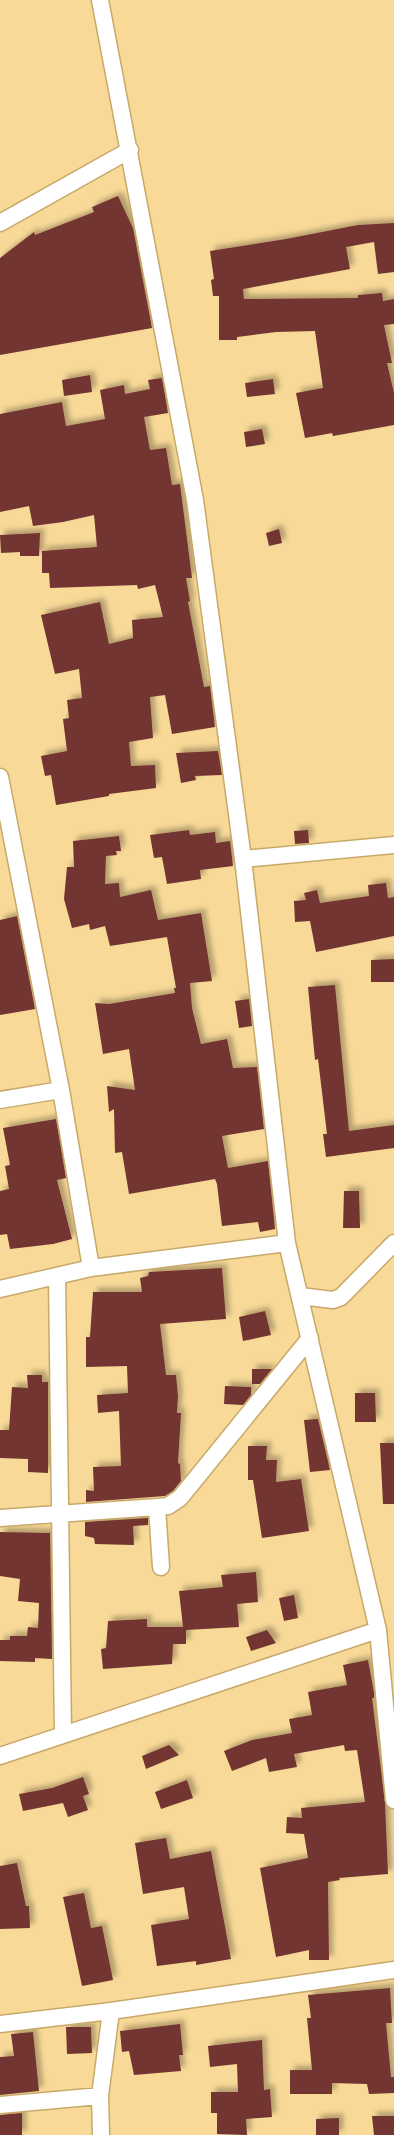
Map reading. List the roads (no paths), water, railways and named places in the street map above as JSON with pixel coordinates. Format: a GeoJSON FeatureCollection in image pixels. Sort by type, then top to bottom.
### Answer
{"type":"FeatureCollection","features":[{"type":"Feature","properties":{"kind":"street"},"geometry":{"type":"LineString","coordinates":[[100,0],[195,500],[243,859],[287,1243],[389,1680],[394,1800]]}},
{"type":"Feature","properties":{"kind":"street"},"geometry":{"type":"LineString","coordinates":[[0,223],[130,150]]}},
{"type":"Feature","properties":{"kind":"street"},"geometry":{"type":"LineString","coordinates":[[0,777],[61,1090],[91,1268]]}},
{"type":"Feature","properties":{"kind":"street"},"geometry":{"type":"LineString","coordinates":[[243,859],[394,845]]}},
{"type":"Feature","properties":{"kind":"street"},"geometry":{"type":"LineString","coordinates":[[0,1100],[61,1090]]}},
{"type":"Feature","properties":{"kind":"street"},"geometry":{"type":"LineString","coordinates":[[0,1289],[91,1268],[287,1243]]}},
{"type":"Feature","properties":{"kind":"street"},"geometry":{"type":"LineString","coordinates":[[300,1296],[333,1300],[341,1297],[394,1243]]}},
{"type":"Feature","properties":{"kind":"street"},"geometry":{"type":"LineString","coordinates":[[57,1277],[63,1734]]}},
{"type":"Feature","properties":{"kind":"street"},"geometry":{"type":"LineString","coordinates":[[0,1518],[168,1506],[180,1498],[310,1338]]}},
{"type":"Feature","properties":{"kind":"street"},"geometry":{"type":"LineString","coordinates":[[157,1508],[161,1567]]}},
{"type":"Feature","properties":{"kind":"street"},"geometry":{"type":"LineString","coordinates":[[0,1756],[378,1630]]}},
{"type":"Feature","properties":{"kind":"street"},"geometry":{"type":"LineString","coordinates":[[0,2024],[394,1970]]}},
{"type":"Feature","properties":{"kind":"street"},"geometry":{"type":"LineString","coordinates":[[101,2135],[100,2096],[111,2010]]}},
{"type":"Feature","properties":{"kind":"street"},"geometry":{"type":"LineString","coordinates":[[0,2105],[100,2096]]}}]}
